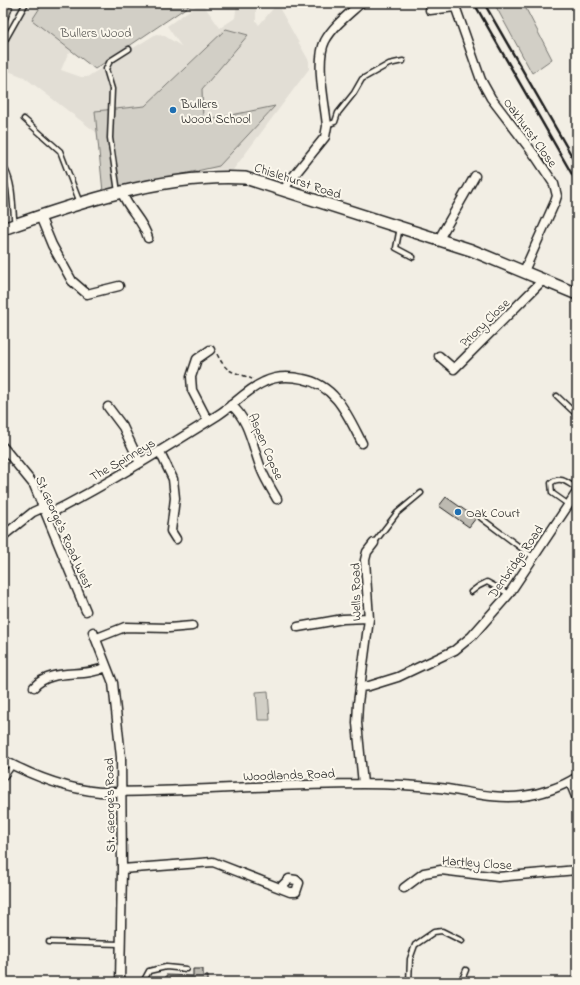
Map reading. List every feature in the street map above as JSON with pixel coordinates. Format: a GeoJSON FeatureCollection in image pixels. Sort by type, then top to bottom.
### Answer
{"type":"FeatureCollection","features":[{"type":"Feature","properties":{"kind":"main road","name":"Chislehurst Road"},"geometry":{"type":"LineString","coordinates":[[3,229],[80,204],[161,184],[211,177],[245,178],[439,239],[524,270],[577,294]]}},
{"type":"Feature","properties":{"kind":"street"},"geometry":{"type":"LineString","coordinates":[[284,191],[293,177],[325,137],[327,124],[320,58],[325,41],[337,26],[361,3]]}},
{"type":"Feature","properties":{"kind":"street","name":"Oakhurst Close"},"geometry":{"type":"LineString","coordinates":[[430,10],[454,5],[481,80],[491,98],[536,157],[556,190],[555,202],[524,270]]}},
{"type":"Feature","properties":{"kind":"street"},"geometry":{"type":"LineString","coordinates":[[439,239],[475,176]]}},
{"type":"Feature","properties":{"kind":"street"},"geometry":{"type":"LineString","coordinates":[[120,194],[128,207],[145,227],[148,238]]}},
{"type":"Feature","properties":{"kind":"street"},"geometry":{"type":"LineString","coordinates":[[40,216],[52,245],[72,281],[87,294],[119,286]]}},
{"type":"Feature","properties":{"kind":"street","name":"Priory Close"},"geometry":{"type":"LineString","coordinates":[[439,356],[454,369],[544,279]]}},
{"type":"Feature","properties":{"kind":"street"},"geometry":{"type":"LineString","coordinates":[[208,421],[192,390],[191,377],[196,359],[210,350]]}},
{"type":"Feature","properties":{"kind":"street","name":"The Spinneys"},"geometry":{"type":"LineString","coordinates":[[3,536],[33,512],[45,511],[140,463],[208,421],[257,386],[279,377],[303,379],[321,386],[339,401],[362,443]]}},
{"type":"Feature","properties":{"kind":"street","name":"Aspen Copse"},"geometry":{"type":"LineString","coordinates":[[231,405],[239,411],[244,420],[262,472],[277,499]]}},
{"type":"Feature","properties":{"kind":"street"},"geometry":{"type":"LineString","coordinates":[[108,407],[123,427],[140,463]]}},
{"type":"Feature","properties":{"kind":"street","name":"St George's Road West"},"geometry":{"type":"LineString","coordinates":[[3,447],[34,485],[86,611]]}},
{"type":"Feature","properties":{"kind":"street"},"geometry":{"type":"LineString","coordinates":[[160,452],[173,479],[175,498],[171,531],[176,539]]}},
{"type":"Feature","properties":{"kind":"street","name":"Denbridge Road"},"geometry":{"type":"LineString","coordinates":[[360,687],[398,678],[455,650],[472,636],[509,594],[577,492]]}},
{"type":"Feature","properties":{"kind":"street","name":"Wells Road"},"geometry":{"type":"LineString","coordinates":[[360,687],[368,618],[365,560],[367,552],[374,543]]}},
{"type":"Feature","properties":{"kind":"street"},"geometry":{"type":"LineString","coordinates":[[298,627],[343,619],[368,618]]}},
{"type":"Feature","properties":{"kind":"street","name":"St. George's Road"},"geometry":{"type":"LineString","coordinates":[[120,982],[122,869],[121,757],[113,683],[95,635],[125,627],[169,628],[192,626]]}},
{"type":"Feature","properties":{"kind":"street"},"geometry":{"type":"LineString","coordinates":[[34,687],[41,679],[53,676],[97,672],[106,667]]}},
{"type":"Feature","properties":{"kind":"street"},"geometry":{"type":"LineString","coordinates":[[360,687],[357,723],[363,784]]}},
{"type":"Feature","properties":{"kind":"street","name":"Woodlands Road"},"geometry":{"type":"LineString","coordinates":[[3,760],[31,774],[76,789],[100,792],[363,784],[439,788],[475,795],[505,797],[523,796],[542,792],[573,779]]}},
{"type":"Feature","properties":{"kind":"street"},"geometry":{"type":"LineString","coordinates":[[573,779],[577,798]]}},
{"type":"Feature","properties":{"kind":"street"},"geometry":{"type":"LineString","coordinates":[[122,869],[213,862],[221,863],[231,869],[280,888]]}},
{"type":"Feature","properties":{"kind":"street","name":"Hartley Close"},"geometry":{"type":"LineString","coordinates":[[404,888],[424,873],[442,870],[498,878],[577,870]]}},
{"type":"Feature","properties":{"kind":"lane"},"geometry":{"type":"LineString","coordinates":[[3,44],[26,3]]}},
{"type":"Feature","properties":{"kind":"lane"},"geometry":{"type":"LineString","coordinates":[[120,194],[110,138],[112,89],[106,69],[110,61],[129,49]]}},
{"type":"Feature","properties":{"kind":"lane"},"geometry":{"type":"LineString","coordinates":[[327,124],[335,122],[338,113],[354,93],[362,79],[390,64],[403,61]]}},
{"type":"Feature","properties":{"kind":"lane"},"geometry":{"type":"LineString","coordinates":[[24,119],[60,151],[80,204]]}},
{"type":"Feature","properties":{"kind":"lane"},"geometry":{"type":"LineString","coordinates":[[6,171],[11,183],[15,225]]}},
{"type":"Feature","properties":{"kind":"lane"},"geometry":{"type":"LineString","coordinates":[[400,227],[396,248],[413,257]]}},
{"type":"Feature","properties":{"kind":"lane"},"geometry":{"type":"LineString","coordinates":[[557,396],[577,415]]}},
{"type":"Feature","properties":{"kind":"lane"},"geometry":{"type":"LineString","coordinates":[[569,504],[552,493],[551,483],[555,480],[561,479],[577,489]]}},
{"type":"Feature","properties":{"kind":"lane","name":"Wells Road"},"geometry":{"type":"LineString","coordinates":[[374,543],[397,513],[421,493]]}},
{"type":"Feature","properties":{"kind":"lane"},"geometry":{"type":"LineString","coordinates":[[481,518],[533,558]]}},
{"type":"Feature","properties":{"kind":"lane"},"geometry":{"type":"LineString","coordinates":[[471,592],[487,582],[509,594]]}},
{"type":"Feature","properties":{"kind":"lane"},"geometry":{"type":"LineString","coordinates":[[3,779],[13,765]]}},
{"type":"Feature","properties":{"kind":"lane"},"geometry":{"type":"LineString","coordinates":[[409,982],[410,959],[415,945],[434,932],[442,931],[462,941]]}},
{"type":"Feature","properties":{"kind":"lane"},"geometry":{"type":"LineString","coordinates":[[49,942],[120,944]]}},
{"type":"Feature","properties":{"kind":"lane"},"geometry":{"type":"LineString","coordinates":[[143,982],[149,971],[153,969],[166,967],[186,969]]}},
{"type":"Feature","properties":{"kind":"lane"},"geometry":{"type":"LineString","coordinates":[[461,982],[466,970]]}},
{"type":"Feature","properties":{"kind":"path"},"geometry":{"type":"LineString","coordinates":[[210,350],[217,353],[223,367],[235,374],[251,378],[257,386]]}},
{"type":"Feature","properties":{"kind":"shaded area","name":"Bullers Wood School"},"geometry":{"type":"Polygon","coordinates":[[[20,3],[36,3],[40,9],[83,36],[67,56],[61,70],[81,77],[87,77],[156,34],[163,35],[181,46],[167,26],[200,3],[202,3],[220,28],[235,18],[237,3],[253,3],[256,9],[256,21],[259,25],[277,4],[309,61],[309,69],[233,170],[209,169],[169,174],[111,154],[99,154],[97,133],[24,77],[3,69],[3,38],[20,3]]]}},
{"type":"Feature","properties":{"kind":"green space","name":"Bullers Wood"},"geometry":{"type":"Polygon","coordinates":[[[43,3],[199,3],[190,5],[95,69],[32,20],[43,3]]]}},
{"type":"Feature","properties":{"kind":"green space"},"geometry":{"type":"Polygon","coordinates":[[[494,3],[523,3],[552,59],[532,73],[494,3]]]}},
{"type":"Feature","properties":{"kind":"green space"},"geometry":{"type":"Polygon","coordinates":[[[226,29],[248,35],[202,89],[203,121],[275,106],[219,166],[103,192],[95,111],[145,106],[226,29]]]}},
{"type":"Feature","properties":{"kind":"green space"},"geometry":{"type":"Polygon","coordinates":[[[268,691],[270,720],[258,720],[256,692],[268,691]]]}},
{"type":"Feature","properties":{"kind":"building"},"geometry":{"type":"Polygon","coordinates":[[[7,5],[13,7],[3,31],[3,10],[7,5]]]}},
{"type":"Feature","properties":{"kind":"building","name":"Oak Court"},"geometry":{"type":"Polygon","coordinates":[[[446,497],[476,518],[469,527],[439,506],[446,497]]]}},
{"type":"Feature","properties":{"kind":"building"},"geometry":{"type":"Polygon","coordinates":[[[193,969],[203,969],[203,976],[208,976],[208,982],[166,982],[166,975],[193,976],[193,969]]]}},
{"type":"Feature","properties":{"kind":"railway"},"geometry":{"type":"LineString","coordinates":[[474,3],[577,183]]}},
{"type":"Feature","properties":{"kind":"railway"},"geometry":{"type":"LineString","coordinates":[[484,3],[577,165]]}},
{"type":"Feature","properties":{"kind":"place","name":"Bullers Wood School"},"geometry":{"type":"Point","coordinates":[173,110]}},
{"type":"Feature","properties":{"kind":"place","name":"Oak Court"},"geometry":{"type":"Point","coordinates":[458,512]}}]}
